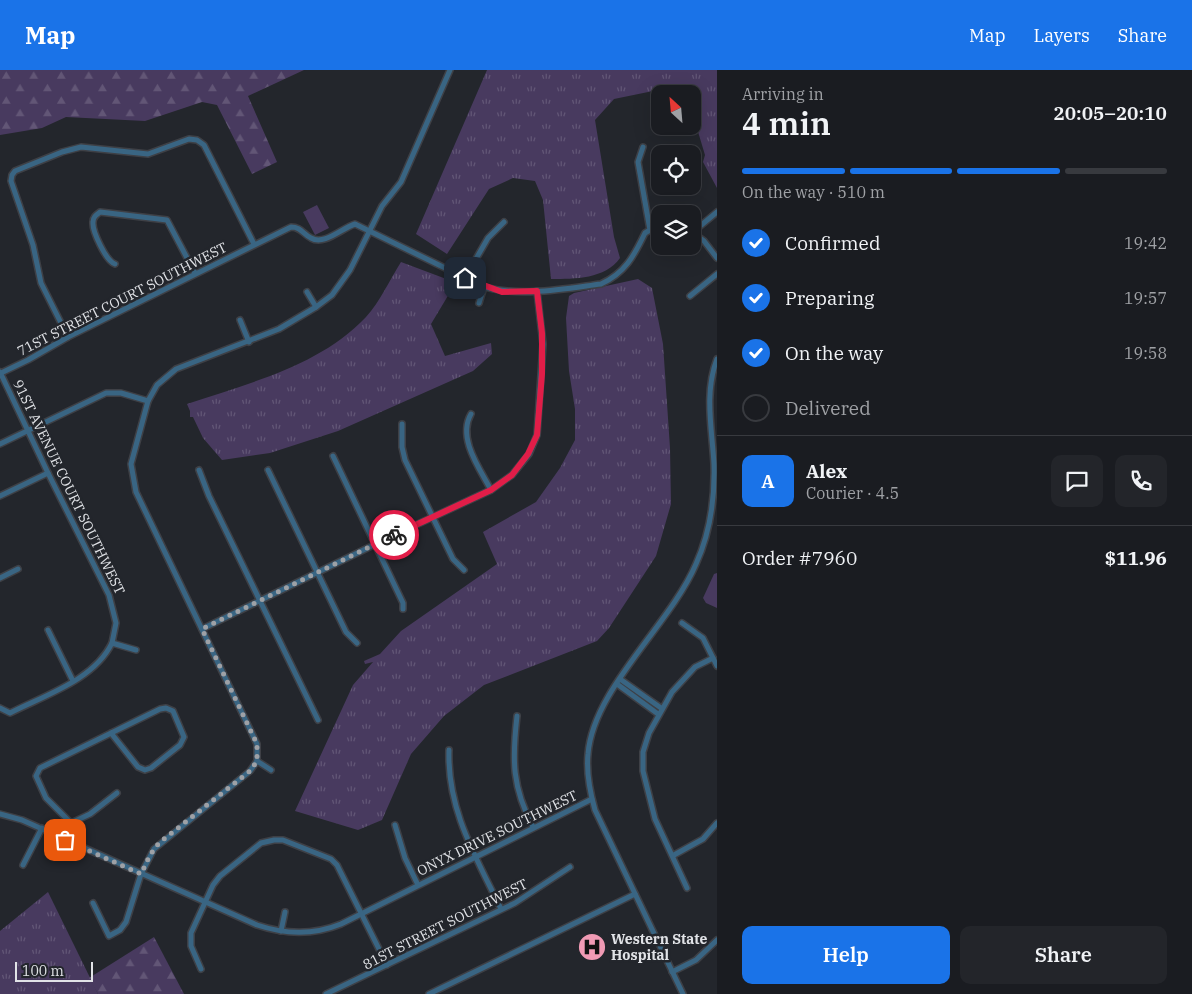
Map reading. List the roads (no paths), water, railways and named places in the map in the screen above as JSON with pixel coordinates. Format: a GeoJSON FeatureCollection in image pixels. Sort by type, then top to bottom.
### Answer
{"type":"FeatureCollection","features":[{"type":"Feature","properties":{"kind":"street"},"geometry":{"type":"LineString","coordinates":[[93,903],[109,936],[120,930],[126,922],[141,874],[150,855],[159,843],[250,771],[257,761],[257,744],[134,486],[131,464],[148,402],[160,381],[176,369],[279,329],[316,307],[340,285],[382,206],[402,182],[450,70]]}},
{"type":"Feature","properties":{"kind":"street"},"geometry":{"type":"LineString","coordinates":[[68,337],[42,283],[33,245],[11,177],[18,170],[76,148],[148,154],[189,139],[197,140],[204,145],[254,244]]}},
{"type":"Feature","properties":{"kind":"street"},"geometry":{"type":"LineString","coordinates":[[643,147],[638,162],[650,230]]}},
{"type":"Feature","properties":{"kind":"street"},"geometry":{"type":"LineString","coordinates":[[115,264],[106,256],[92,224],[97,214],[104,212],[167,220],[195,273]]}},
{"type":"Feature","properties":{"kind":"street"},"geometry":{"type":"LineString","coordinates":[[701,225],[717,212]]}},
{"type":"Feature","properties":{"kind":"street"},"geometry":{"type":"LineString","coordinates":[[465,278],[488,238],[504,222]]}},
{"type":"Feature","properties":{"kind":"street","name":"71ST STREET COURT SOUTHWEST"},"geometry":{"type":"LineString","coordinates":[[0,372],[28,360],[68,337],[291,227],[297,227],[311,239],[319,240],[352,225],[370,231],[484,287],[502,292],[537,291],[601,284],[612,279],[627,266],[645,233],[650,230]]}},
{"type":"Feature","properties":{"kind":"street"},"geometry":{"type":"LineString","coordinates":[[701,241],[717,258]]}},
{"type":"Feature","properties":{"kind":"street"},"geometry":{"type":"LineString","coordinates":[[690,296],[717,274]]}},
{"type":"Feature","properties":{"kind":"street"},"geometry":{"type":"LineString","coordinates":[[479,302],[484,287]]}},
{"type":"Feature","properties":{"kind":"street"},"geometry":{"type":"LineString","coordinates":[[202,629],[505,482],[521,465],[537,435],[543,344],[537,291]]}},
{"type":"Feature","properties":{"kind":"street"},"geometry":{"type":"LineString","coordinates":[[307,292],[316,307]]}},
{"type":"Feature","properties":{"kind":"street"},"geometry":{"type":"LineString","coordinates":[[240,320],[249,342]]}},
{"type":"Feature","properties":{"kind":"street","name":"ONYX DRIVE SOUTHWEST"},"geometry":{"type":"LineString","coordinates":[[0,814],[42,828],[257,925],[281,931],[326,929],[592,799],[588,772],[590,741],[596,721],[620,679],[675,604],[696,564],[713,508],[715,465],[710,382],[717,359]]}},
{"type":"Feature","properties":{"kind":"street","name":"91ST AVENUE COURT SOUTHWEST"},"geometry":{"type":"LineString","coordinates":[[0,372],[113,604],[116,623],[112,643]]}},
{"type":"Feature","properties":{"kind":"street"},"geometry":{"type":"LineString","coordinates":[[0,444],[106,394],[121,393],[148,402]]}},
{"type":"Feature","properties":{"kind":"street"},"geometry":{"type":"LineString","coordinates":[[471,414],[466,424],[467,440],[491,490]]}},
{"type":"Feature","properties":{"kind":"street"},"geometry":{"type":"LineString","coordinates":[[402,424],[403,456],[453,559],[464,570]]}},
{"type":"Feature","properties":{"kind":"street"},"geometry":{"type":"LineString","coordinates":[[333,456],[403,603],[403,609]]}},
{"type":"Feature","properties":{"kind":"street"},"geometry":{"type":"LineString","coordinates":[[199,470],[209,496],[318,720]]}},
{"type":"Feature","properties":{"kind":"street"},"geometry":{"type":"LineString","coordinates":[[268,470],[346,632],[357,643]]}},
{"type":"Feature","properties":{"kind":"street"},"geometry":{"type":"LineString","coordinates":[[0,496],[48,473]]}},
{"type":"Feature","properties":{"kind":"street"},"geometry":{"type":"LineString","coordinates":[[0,578],[18,569]]}},
{"type":"Feature","properties":{"kind":"street"},"geometry":{"type":"LineString","coordinates":[[682,623],[703,638],[717,666]]}},
{"type":"Feature","properties":{"kind":"street"},"geometry":{"type":"LineString","coordinates":[[48,630],[73,681]]}},
{"type":"Feature","properties":{"kind":"street"},"geometry":{"type":"LineString","coordinates":[[0,708],[6,713],[73,681],[99,664],[112,643],[136,650]]}},
{"type":"Feature","properties":{"kind":"street"},"geometry":{"type":"LineString","coordinates":[[687,888],[673,860],[674,855],[655,818],[643,771],[643,752],[658,714],[672,692],[695,667],[713,658]]}},
{"type":"Feature","properties":{"kind":"street"},"geometry":{"type":"LineString","coordinates":[[620,679],[662,708]]}},
{"type":"Feature","properties":{"kind":"street"},"geometry":{"type":"LineString","coordinates":[[617,684],[658,714]]}},
{"type":"Feature","properties":{"kind":"street"},"geometry":{"type":"LineString","coordinates":[[71,822],[46,798],[36,776],[40,768],[111,733],[163,708],[173,711],[184,737],[180,745],[146,770],[138,767],[111,733]]}},
{"type":"Feature","properties":{"kind":"street"},"geometry":{"type":"LineString","coordinates":[[517,716],[514,753],[515,778],[522,806],[533,827]]}},
{"type":"Feature","properties":{"kind":"street"},"geometry":{"type":"LineString","coordinates":[[449,750],[452,796],[461,826],[501,909]]}},
{"type":"Feature","properties":{"kind":"street"},"geometry":{"type":"LineString","coordinates":[[257,761],[271,770]]}},
{"type":"Feature","properties":{"kind":"street"},"geometry":{"type":"LineString","coordinates":[[65,840],[71,822],[90,814],[117,794]]}},
{"type":"Feature","properties":{"kind":"street"},"geometry":{"type":"LineString","coordinates":[[592,799],[595,810],[683,994]]}},
{"type":"Feature","properties":{"kind":"street"},"geometry":{"type":"LineString","coordinates":[[674,855],[703,839],[717,823]]}},
{"type":"Feature","properties":{"kind":"street"},"geometry":{"type":"LineString","coordinates":[[395,825],[405,858],[418,885]]}},
{"type":"Feature","properties":{"kind":"street"},"geometry":{"type":"LineString","coordinates":[[23,865],[42,828]]}},
{"type":"Feature","properties":{"kind":"street"},"geometry":{"type":"LineString","coordinates":[[201,969],[190,941],[193,928],[213,885],[220,876],[261,843],[278,840],[335,862],[387,965]]}},
{"type":"Feature","properties":{"kind":"street","name":"81ST STREET SOUTHWEST"},"geometry":{"type":"LineString","coordinates":[[326,994],[537,891],[570,867]]}},
{"type":"Feature","properties":{"kind":"street"},"geometry":{"type":"LineString","coordinates":[[429,994],[636,894]]}},
{"type":"Feature","properties":{"kind":"street"},"geometry":{"type":"LineString","coordinates":[[281,931],[285,912]]}},
{"type":"Feature","properties":{"kind":"street"},"geometry":{"type":"LineString","coordinates":[[672,972],[696,960],[717,940]]}},
{"type":"Feature","properties":{"kind":"place","name":"Western State Hospital"},"geometry":{"type":"Point","coordinates":[592,947]}}]}
